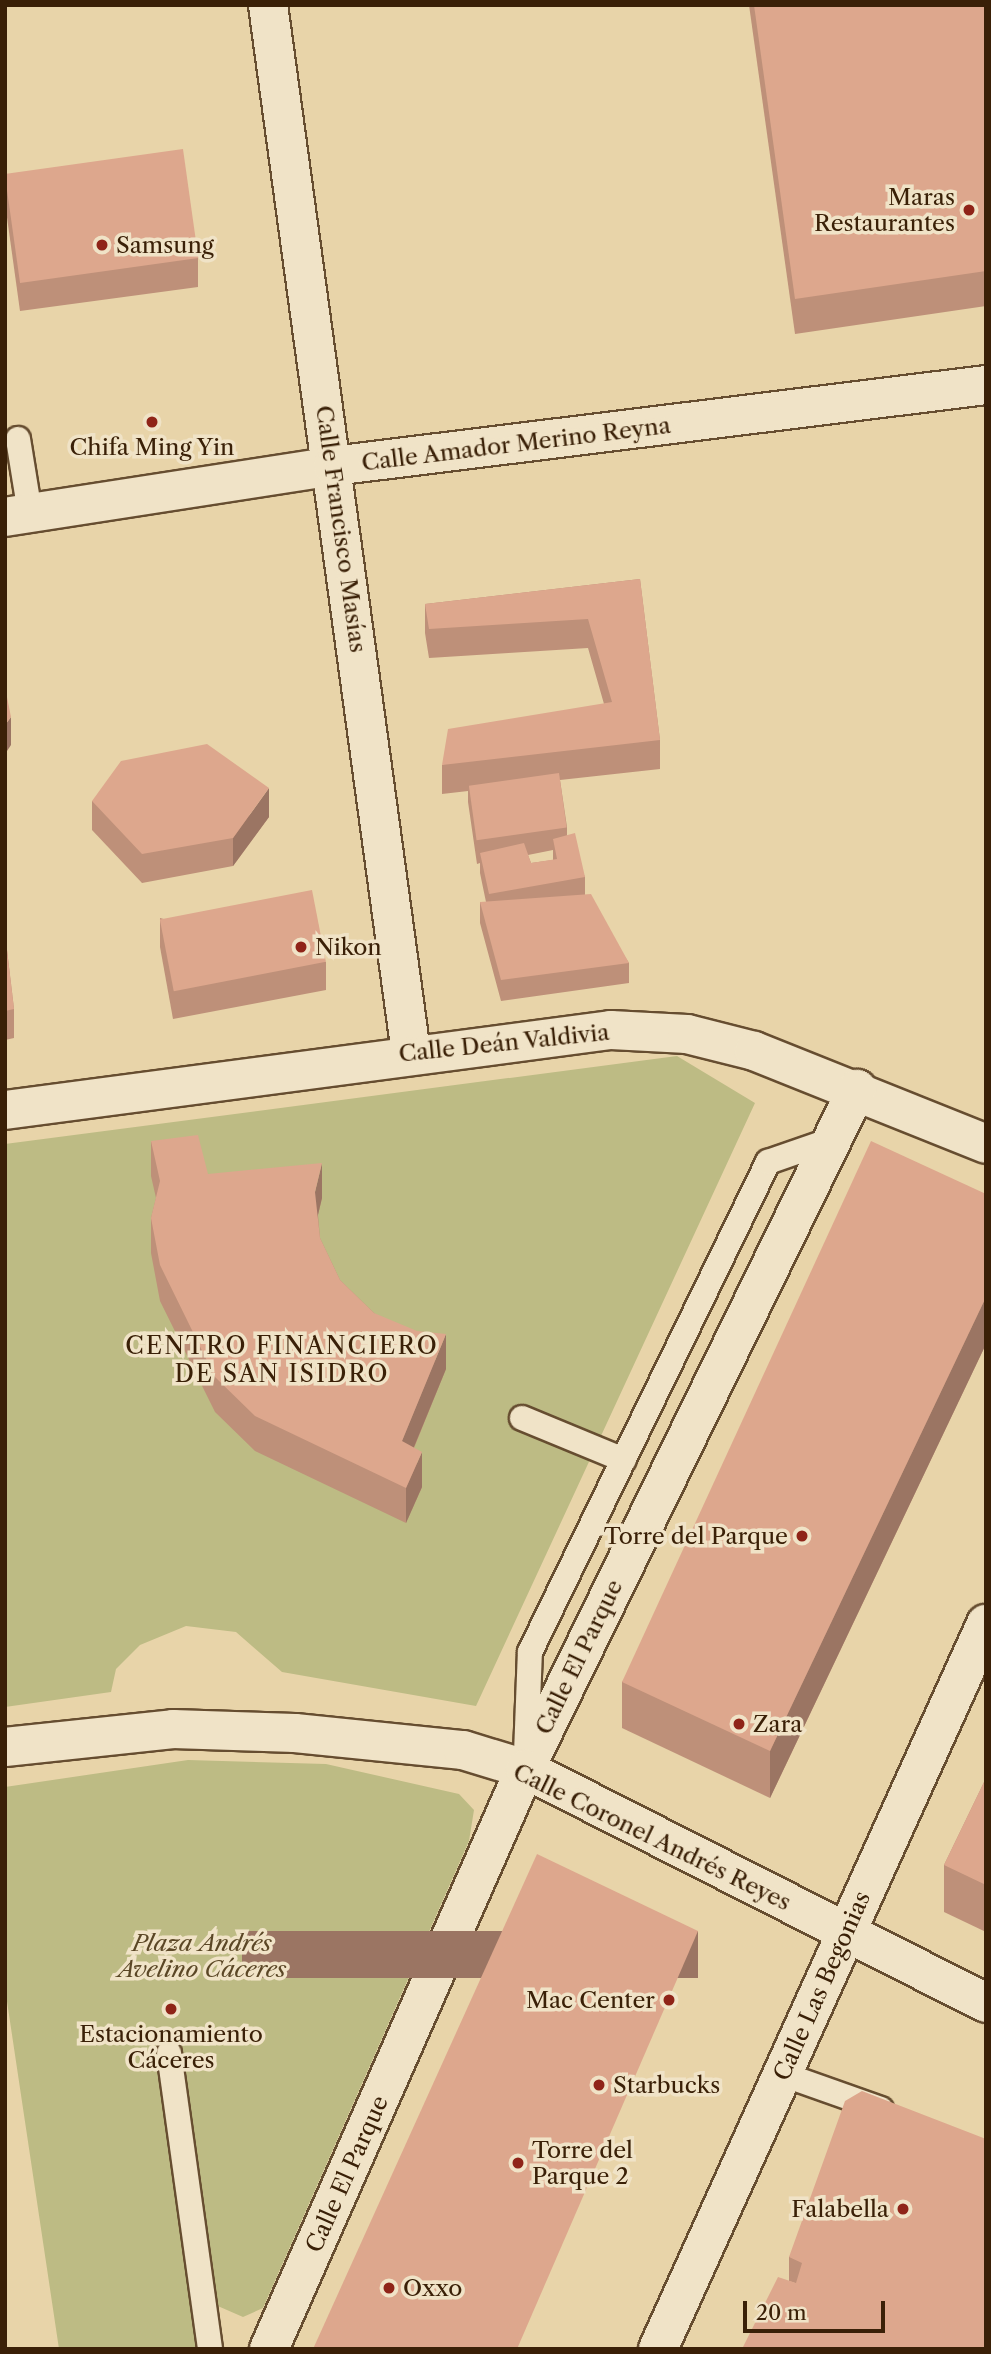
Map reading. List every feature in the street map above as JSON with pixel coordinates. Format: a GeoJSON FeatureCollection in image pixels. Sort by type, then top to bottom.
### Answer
{"type":"FeatureCollection","features":[{"type":"Feature","properties":{"kind":"street","name":"Calle Francisco Masías"},"geometry":{"type":"LineString","coordinates":[[268,5],[334,466],[411,1053]]}},
{"type":"Feature","properties":{"kind":"street","name":"Calle Amador Merino Reyna"},"geometry":{"type":"LineString","coordinates":[[18,515],[334,466],[986,385]]}},
{"type":"Feature","properties":{"kind":"street","name":"Calle Deán Valdivia"},"geometry":{"type":"LineString","coordinates":[[5,1110],[411,1053],[611,1030],[687,1034],[857,1088],[986,1144]]}},
{"type":"Feature","properties":{"kind":"street","name":"Calle El Parque"},"geometry":{"type":"LineString","coordinates":[[269,2349],[525,1769],[857,1088]]}},
{"type":"Feature","properties":{"kind":"street","name":"Calle Las Begonias"},"geometry":{"type":"LineString","coordinates":[[658,2349],[986,1624]]}},
{"type":"Feature","properties":{"kind":"street","name":"Calle Coronel Andrés Reyes"},"geometry":{"type":"LineString","coordinates":[[5,1747],[173,1729],[295,1733],[463,1750],[525,1769],[986,2003]]}},
{"type":"Feature","properties":{"kind":"lane"},"geometry":{"type":"LineString","coordinates":[[18,439],[18,515]]}},
{"type":"Feature","properties":{"kind":"lane"},"geometry":{"type":"LineString","coordinates":[[525,1769],[530,1652],[768,1162],[831,1140]]}},
{"type":"Feature","properties":{"kind":"lane"},"geometry":{"type":"LineString","coordinates":[[522,1418],[624,1460]]}},
{"type":"Feature","properties":{"kind":"lane"},"geometry":{"type":"LineString","coordinates":[[169,2053],[210,2349]]}},
{"type":"Feature","properties":{"kind":"lane"},"geometry":{"type":"LineString","coordinates":[[782,2074],[901,2116]]}},
{"type":"Feature","properties":{"kind":"green space"},"geometry":{"type":"Polygon","coordinates":[[[677,1056],[755,1103],[476,1706],[282,1672],[236,1632],[186,1626],[140,1645],[116,1669],[111,1692],[5,1707],[5,1144],[677,1056]]]}},
{"type":"Feature","properties":{"kind":"green space","name":"Plaza Andrés Avelino Cáceres"},"geometry":{"type":"Polygon","coordinates":[[[188,1760],[326,1764],[459,1794],[474,1810],[469,1841],[263,2308],[243,2317],[204,2300],[191,2310],[197,2349],[59,2349],[5,1988],[5,1787],[188,1760]]]}},
{"type":"Feature","properties":{"kind":"building"},"geometry":{"type":"Polygon","coordinates":[[[754,5],[986,5],[986,271],[795,299],[754,5]]]}},
{"type":"Feature","properties":{"kind":"building","name":"Samsung"},"geometry":{"type":"Polygon","coordinates":[[[183,149],[198,258],[20,283],[5,174],[183,149]]]}},
{"type":"Feature","properties":{"kind":"building"},"geometry":{"type":"Polygon","coordinates":[[[640,579],[660,740],[442,765],[448,729],[612,702],[588,619],[429,629],[425,604],[640,579]]]}},
{"type":"Feature","properties":{"kind":"building"},"geometry":{"type":"Polygon","coordinates":[[[5,687],[11,717],[5,725],[5,687]]]}},
{"type":"Feature","properties":{"kind":"building"},"geometry":{"type":"Polygon","coordinates":[[[207,744],[269,788],[233,838],[142,854],[92,801],[121,761],[207,744]]]}},
{"type":"Feature","properties":{"kind":"building"},"geometry":{"type":"Polygon","coordinates":[[[559,773],[567,827],[477,840],[469,786],[559,773]]]}},
{"type":"Feature","properties":{"kind":"building"},"geometry":{"type":"Polygon","coordinates":[[[575,833],[585,877],[489,894],[480,853],[524,843],[531,863],[557,859],[553,839],[575,833]]]}},
{"type":"Feature","properties":{"kind":"building"},"geometry":{"type":"Polygon","coordinates":[[[312,890],[326,962],[174,991],[160,920],[312,890]]]}},
{"type":"Feature","properties":{"kind":"building"},"geometry":{"type":"Polygon","coordinates":[[[591,894],[629,963],[501,980],[480,902],[591,894]]]}},
{"type":"Feature","properties":{"kind":"building"},"geometry":{"type":"Polygon","coordinates":[[[5,933],[14,1009],[5,1011],[5,933]]]}},
{"type":"Feature","properties":{"kind":"building"},"geometry":{"type":"Polygon","coordinates":[[[198,1135],[208,1174],[322,1163],[315,1192],[320,1238],[340,1280],[374,1313],[417,1331],[446,1334],[402,1441],[422,1452],[406,1488],[255,1416],[215,1377],[160,1265],[151,1218],[160,1181],[151,1141],[198,1135]]]}},
{"type":"Feature","properties":{"kind":"building","name":"Torre del Parque"},"geometry":{"type":"Polygon","coordinates":[[[871,1141],[986,1194],[986,1297],[770,1751],[622,1682],[871,1141]]]}},
{"type":"Feature","properties":{"kind":"building"},"geometry":{"type":"Polygon","coordinates":[[[986,1778],[986,1885],[944,1865],[986,1778]]]}},
{"type":"Feature","properties":{"kind":"building","name":"Torre del Parque 2"},"geometry":{"type":"Polygon","coordinates":[[[537,1854],[698,1931],[517,2349],[313,2349],[537,1854]]]}},
{"type":"Feature","properties":{"kind":"building","name":"Falabella"},"geometry":{"type":"Polygon","coordinates":[[[862,2091],[986,2139],[986,2349],[742,2349],[778,2277],[796,2283],[802,2263],[789,2257],[845,2101],[862,2091]]]}},
{"type":"Feature","properties":{"kind":"place","name":"Maras Restaurantes"},"geometry":{"type":"Point","coordinates":[969,210]}},
{"type":"Feature","properties":{"kind":"place","name":"Samsung"},"geometry":{"type":"Point","coordinates":[102,245]}},
{"type":"Feature","properties":{"kind":"place","name":"Chifa Ming Yin"},"geometry":{"type":"Point","coordinates":[152,422]}},
{"type":"Feature","properties":{"kind":"place","name":"Nikon"},"geometry":{"type":"Point","coordinates":[301,947]}},
{"type":"Feature","properties":{"kind":"place","name":"Torre del Parque"},"geometry":{"type":"Point","coordinates":[802,1536]}},
{"type":"Feature","properties":{"kind":"place","name":"Zara"},"geometry":{"type":"Point","coordinates":[739,1724]}},
{"type":"Feature","properties":{"kind":"place","name":"Mac Center"},"geometry":{"type":"Point","coordinates":[669,2000]}},
{"type":"Feature","properties":{"kind":"place","name":"Estacionamiento Cáceres"},"geometry":{"type":"Point","coordinates":[171,2009]}},
{"type":"Feature","properties":{"kind":"place","name":"Starbucks"},"geometry":{"type":"Point","coordinates":[599,2085]}},
{"type":"Feature","properties":{"kind":"place","name":"Torre del Parque 2"},"geometry":{"type":"Point","coordinates":[518,2163]}},
{"type":"Feature","properties":{"kind":"place","name":"Falabella"},"geometry":{"type":"Point","coordinates":[903,2209]}},
{"type":"Feature","properties":{"kind":"place","name":"Oxxo"},"geometry":{"type":"Point","coordinates":[389,2288]}},
{"type":"Feature","properties":{"kind":"district","name":"CENTRO FINANCIERO DE SAN ISIDRO"},"geometry":{"type":"Point","coordinates":[282,1360]}}]}
